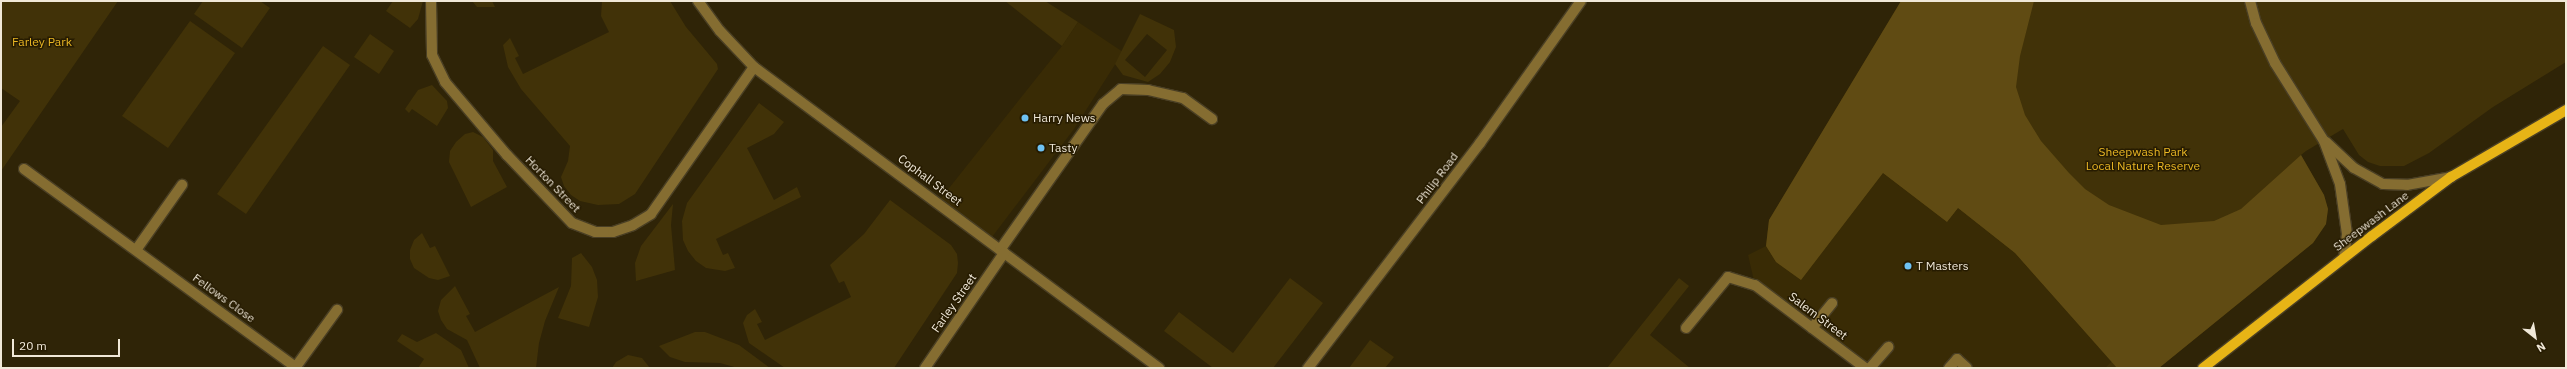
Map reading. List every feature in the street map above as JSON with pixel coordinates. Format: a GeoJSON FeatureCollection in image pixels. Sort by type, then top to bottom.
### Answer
{"type":"FeatureCollection","features":[{"type":"Feature","properties":{"kind":"main road","name":"Sheepwash Lane"},"geometry":{"type":"LineString","coordinates":[[2204,368],[2344,258],[2451,177],[2566,110]]}},
{"type":"Feature","properties":{"kind":"street","name":"Horton Street"},"geometry":{"type":"LineString","coordinates":[[431,1],[432,55],[445,82],[507,155],[572,223],[595,232],[613,232],[633,225],[651,214],[754,67]]}},
{"type":"Feature","properties":{"kind":"street","name":"Cophall Street"},"geometry":{"type":"LineString","coordinates":[[698,1],[720,31],[754,67],[1159,368]]}},
{"type":"Feature","properties":{"kind":"street","name":"Philip Road"},"geometry":{"type":"LineString","coordinates":[[1308,368],[1480,143],[1581,1]]}},
{"type":"Feature","properties":{"kind":"street"},"geometry":{"type":"LineString","coordinates":[[2250,1],[2256,23],[2275,63],[2324,141],[2342,194],[2347,234],[2344,258]]}},
{"type":"Feature","properties":{"kind":"street","name":"Farley Street"},"geometry":{"type":"LineString","coordinates":[[925,368],[1002,251],[1103,104],[1121,89],[1148,90],[1182,98],[1212,119]]}},
{"type":"Feature","properties":{"kind":"street"},"geometry":{"type":"LineString","coordinates":[[2324,141],[2354,168],[2383,184],[2407,185],[2451,177]]}},
{"type":"Feature","properties":{"kind":"street","name":"Fellows Close"},"geometry":{"type":"LineString","coordinates":[[24,169],[296,367],[337,310]]}},
{"type":"Feature","properties":{"kind":"street"},"geometry":{"type":"LineString","coordinates":[[136,250],[182,184]]}},
{"type":"Feature","properties":{"kind":"street","name":"Salem Street"},"geometry":{"type":"LineString","coordinates":[[1686,328],[1728,277],[1755,285],[1865,368]]}},
{"type":"Feature","properties":{"kind":"street"},"geometry":{"type":"LineString","coordinates":[[1812,328],[1832,303]]}},
{"type":"Feature","properties":{"kind":"street"},"geometry":{"type":"LineString","coordinates":[[1870,368],[1888,347]]}},
{"type":"Feature","properties":{"kind":"street"},"geometry":{"type":"LineString","coordinates":[[1949,368],[1957,359],[1967,368]]}},
{"type":"Feature","properties":{"kind":"shaded area"},"geometry":{"type":"Polygon","coordinates":[[[1901,1],[2034,1],[2020,56],[2016,87],[2025,115],[2041,141],[2069,173],[2085,189],[2109,205],[2161,225],[2214,221],[2241,209],[2301,155],[2324,195],[2328,209],[2326,224],[2313,243],[2159,368],[2117,368],[2015,253],[1958,208],[1947,222],[1883,173],[1801,280],[1776,262],[1766,246],[1769,220],[1901,1]]]}},
{"type":"Feature","properties":{"kind":"shaded area"},"geometry":{"type":"Polygon","coordinates":[[[1078,22],[1123,52],[1074,129],[989,241],[938,202],[1062,46],[1078,22]]]}},
{"type":"Feature","properties":{"kind":"shaded area","name":"T Masters"},"geometry":{"type":"Polygon","coordinates":[[[1883,173],[1947,222],[1958,208],[2015,253],[2117,368],[1865,368],[1755,285],[1748,255],[1766,246],[1776,262],[1801,279],[1883,173]]]}},
{"type":"Feature","properties":{"kind":"green space","name":"Farley Park"},"geometry":{"type":"Polygon","coordinates":[[[1,1],[118,1],[1,171],[1,127],[20,101],[1,88],[1,1]]]}},
{"type":"Feature","properties":{"kind":"green space"},"geometry":{"type":"Polygon","coordinates":[[[203,1],[260,1],[270,8],[242,48],[194,14],[203,1]]]}},
{"type":"Feature","properties":{"kind":"green space"},"geometry":{"type":"Polygon","coordinates":[[[393,1],[423,1],[418,19],[410,28],[386,11],[393,1]]]}},
{"type":"Feature","properties":{"kind":"green space"},"geometry":{"type":"Polygon","coordinates":[[[472,1],[492,1],[495,7],[477,7],[472,1]]]}},
{"type":"Feature","properties":{"kind":"green space"},"geometry":{"type":"Polygon","coordinates":[[[602,1],[670,1],[686,27],[717,64],[718,69],[635,194],[619,204],[598,205],[580,201],[571,195],[564,186],[561,177],[568,161],[570,146],[521,89],[508,67],[503,45],[510,38],[519,56],[515,58],[523,74],[609,32],[601,16],[602,1]]]}},
{"type":"Feature","properties":{"kind":"green space"},"geometry":{"type":"Polygon","coordinates":[[[1005,1],[1045,1],[1078,22],[1062,46],[1005,1]]]}},
{"type":"Feature","properties":{"kind":"green space","name":"Sheepwash Park Local Nature Reserve"},"geometry":{"type":"Polygon","coordinates":[[[1901,1],[2566,1],[2566,62],[2493,107],[2429,153],[2404,166],[2380,166],[2368,162],[2359,155],[2343,129],[2306,151],[2301,155],[2324,195],[2328,209],[2326,224],[2313,243],[2159,368],[2105,368],[2112,361],[2015,253],[1958,208],[1947,222],[1883,173],[1801,280],[1776,262],[1766,246],[1769,220],[1901,1]]]}},
{"type":"Feature","properties":{"kind":"green space"},"geometry":{"type":"Polygon","coordinates":[[[1140,14],[1174,30],[1176,47],[1170,62],[1160,74],[1148,82],[1123,75],[1115,64],[1140,14]],[[1147,34],[1125,60],[1145,77],[1167,50],[1147,34]]]}},
{"type":"Feature","properties":{"kind":"green space"},"geometry":{"type":"Polygon","coordinates":[[[190,21],[235,53],[168,148],[122,116],[190,21]]]}},
{"type":"Feature","properties":{"kind":"green space"},"geometry":{"type":"Polygon","coordinates":[[[370,34],[394,51],[379,74],[354,57],[370,34]]]}},
{"type":"Feature","properties":{"kind":"green space"},"geometry":{"type":"Polygon","coordinates":[[[323,46],[350,65],[246,214],[217,194],[323,46]]]}},
{"type":"Feature","properties":{"kind":"green space"},"geometry":{"type":"Polygon","coordinates":[[[432,85],[447,101],[448,108],[437,126],[412,109],[409,113],[405,109],[418,90],[432,85]]]}},
{"type":"Feature","properties":{"kind":"green space"},"geometry":{"type":"Polygon","coordinates":[[[759,103],[784,122],[774,134],[747,148],[774,200],[797,187],[801,197],[716,239],[723,255],[728,253],[735,268],[725,271],[706,268],[696,261],[688,251],[683,240],[682,221],[687,203],[759,103]]]}},
{"type":"Feature","properties":{"kind":"green space"},"geometry":{"type":"Polygon","coordinates":[[[473,132],[483,137],[493,150],[493,161],[507,187],[471,207],[449,162],[450,151],[456,142],[465,134],[473,132]]]}},
{"type":"Feature","properties":{"kind":"green space"},"geometry":{"type":"Polygon","coordinates":[[[890,200],[951,245],[957,254],[958,263],[957,273],[894,368],[785,368],[749,343],[743,323],[747,315],[755,309],[762,322],[757,324],[765,340],[851,297],[844,281],[839,283],[830,265],[864,234],[890,200]]]}},
{"type":"Feature","properties":{"kind":"green space"},"geometry":{"type":"Polygon","coordinates":[[[673,204],[671,225],[675,270],[636,281],[635,263],[641,246],[673,204]]]}},
{"type":"Feature","properties":{"kind":"green space"},"geometry":{"type":"Polygon","coordinates":[[[422,233],[430,248],[435,246],[450,276],[438,280],[429,278],[414,268],[410,259],[410,250],[414,240],[422,233]]]}},
{"type":"Feature","properties":{"kind":"green space"},"geometry":{"type":"Polygon","coordinates":[[[581,253],[592,267],[597,280],[598,297],[589,327],[558,318],[571,286],[572,258],[581,253]]]}},
{"type":"Feature","properties":{"kind":"green space"},"geometry":{"type":"Polygon","coordinates":[[[1290,278],[1323,303],[1273,368],[1213,368],[1164,331],[1179,312],[1233,353],[1290,278]]]}},
{"type":"Feature","properties":{"kind":"green space"},"geometry":{"type":"Polygon","coordinates":[[[1679,278],[1689,286],[1650,335],[1690,368],[1607,368],[1679,278]]]}},
{"type":"Feature","properties":{"kind":"green space"},"geometry":{"type":"Polygon","coordinates":[[[455,286],[470,314],[466,316],[475,332],[559,287],[545,321],[539,343],[536,368],[480,368],[467,340],[447,329],[441,320],[438,311],[441,300],[455,286]]]}},
{"type":"Feature","properties":{"kind":"green space"},"geometry":{"type":"Polygon","coordinates":[[[695,332],[705,332],[739,345],[770,368],[738,368],[720,363],[685,362],[670,357],[659,346],[695,332]]]}},
{"type":"Feature","properties":{"kind":"green space"},"geometry":{"type":"Polygon","coordinates":[[[436,333],[461,350],[469,368],[418,368],[424,359],[397,341],[402,334],[417,342],[436,333]]]}},
{"type":"Feature","properties":{"kind":"green space"},"geometry":{"type":"Polygon","coordinates":[[[1370,340],[1394,357],[1385,368],[1349,368],[1370,340]]]}},
{"type":"Feature","properties":{"kind":"green space"},"geometry":{"type":"Polygon","coordinates":[[[628,355],[642,358],[650,368],[612,368],[616,362],[628,355]]]}},
{"type":"Feature","properties":{"kind":"place","name":"Harry News"},"geometry":{"type":"Point","coordinates":[1025,118]}},
{"type":"Feature","properties":{"kind":"place","name":"Tasty"},"geometry":{"type":"Point","coordinates":[1041,148]}},
{"type":"Feature","properties":{"kind":"place","name":"T Masters"},"geometry":{"type":"Point","coordinates":[1908,266]}}]}
